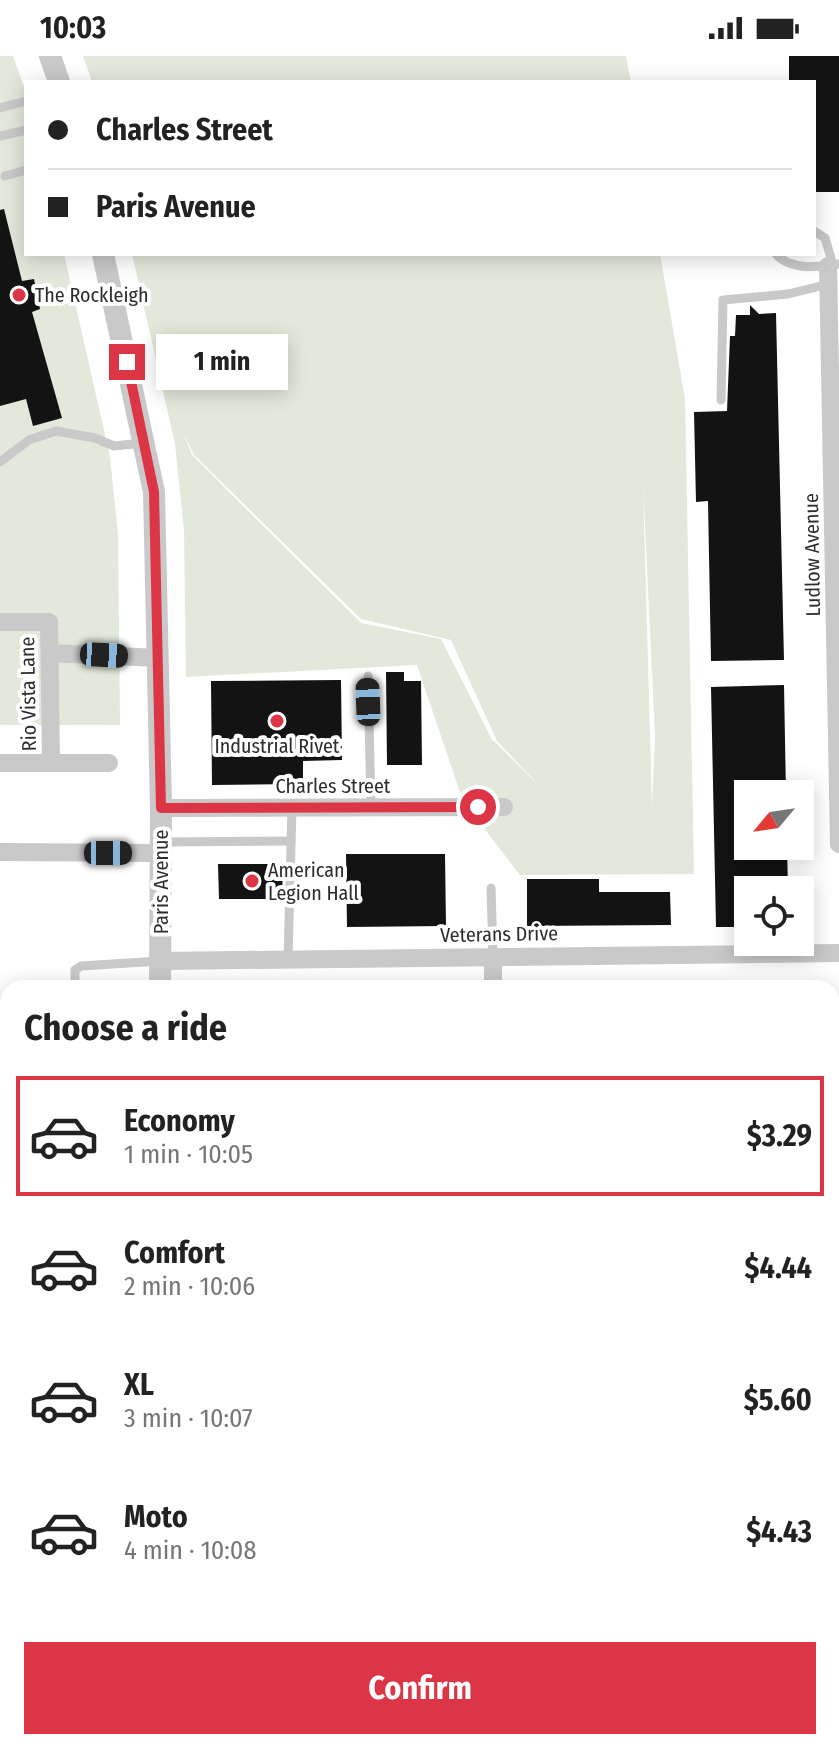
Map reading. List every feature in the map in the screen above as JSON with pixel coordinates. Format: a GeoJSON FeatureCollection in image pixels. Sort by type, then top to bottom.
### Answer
{"type":"FeatureCollection","features":[{"type":"Feature","properties":{"kind":"street"},"geometry":{"type":"LineString","coordinates":[[50,56],[58,80]]}},
{"type":"Feature","properties":{"kind":"street","name":"Paris Avenue"},"geometry":{"type":"LineString","coordinates":[[103,256],[154,492],[161,808],[160,980]]}},
{"type":"Feature","properties":{"kind":"street","name":"Ludlow Avenue"},"geometry":{"type":"LineString","coordinates":[[832,270],[839,844]]}},
{"type":"Feature","properties":{"kind":"street","name":"Rio Vista Lane"},"geometry":{"type":"LineString","coordinates":[[0,622],[49,622],[51,763],[0,763]]}},
{"type":"Feature","properties":{"kind":"street"},"geometry":{"type":"LineString","coordinates":[[50,653],[159,658]]}},
{"type":"Feature","properties":{"kind":"street"},"geometry":{"type":"LineString","coordinates":[[51,763],[109,763]]}},
{"type":"Feature","properties":{"kind":"street","name":"Charles Street"},"geometry":{"type":"LineString","coordinates":[[161,808],[504,807]]}},
{"type":"Feature","properties":{"kind":"street"},"geometry":{"type":"LineString","coordinates":[[0,852],[161,847]]}},
{"type":"Feature","properties":{"kind":"street","name":"Veterans Drive"},"geometry":{"type":"LineString","coordinates":[[160,961],[839,953]]}},
{"type":"Feature","properties":{"kind":"street"},"geometry":{"type":"LineString","coordinates":[[493,956],[493,980]]}},
{"type":"Feature","properties":{"kind":"lane"},"geometry":{"type":"LineString","coordinates":[[0,108],[24,102]]}},
{"type":"Feature","properties":{"kind":"lane"},"geometry":{"type":"LineString","coordinates":[[0,136],[24,130]]}},
{"type":"Feature","properties":{"kind":"lane"},"geometry":{"type":"LineString","coordinates":[[5,176],[24,171]]}},
{"type":"Feature","properties":{"kind":"lane"},"geometry":{"type":"LineString","coordinates":[[816,232],[825,238],[832,270]]}},
{"type":"Feature","properties":{"kind":"lane"},"geometry":{"type":"LineString","coordinates":[[778,256],[784,262],[832,270]]}},
{"type":"Feature","properties":{"kind":"lane"},"geometry":{"type":"LineString","coordinates":[[721,400],[723,300],[788,294],[832,270]]}},
{"type":"Feature","properties":{"kind":"lane"},"geometry":{"type":"LineString","coordinates":[[0,462],[29,440],[56,431],[95,438],[114,446],[145,443]]}},
{"type":"Feature","properties":{"kind":"lane"},"geometry":{"type":"LineString","coordinates":[[368,676],[371,807]]}},
{"type":"Feature","properties":{"kind":"lane"},"geometry":{"type":"LineString","coordinates":[[288,959],[292,808]]}},
{"type":"Feature","properties":{"kind":"lane"},"geometry":{"type":"LineString","coordinates":[[161,847],[291,841]]}},
{"type":"Feature","properties":{"kind":"lane"},"geometry":{"type":"LineString","coordinates":[[491,888],[493,956]]}},
{"type":"Feature","properties":{"kind":"lane"},"geometry":{"type":"LineString","coordinates":[[75,980],[75,970],[81,966],[160,961]]}},
{"type":"Feature","properties":{"kind":"green space"},"geometry":{"type":"Polygon","coordinates":[[[0,56],[13,56],[24,86],[24,256],[64,256],[110,457],[118,534],[120,725],[0,725],[0,56]]]}},
{"type":"Feature","properties":{"kind":"green space"},"geometry":{"type":"Polygon","coordinates":[[[83,56],[626,56],[631,80],[91,80],[83,56]]]}},
{"type":"Feature","properties":{"kind":"green space"},"geometry":{"type":"Polygon","coordinates":[[[132,256],[660,256],[685,399],[694,874],[520,875],[463,801],[417,665],[186,677],[184,530],[175,444],[132,256]],[[183,432],[192,455],[361,623],[441,639],[491,738],[544,791],[497,741],[451,640],[361,619],[194,455],[183,432]],[[643,484],[652,806],[655,737],[643,484]]]}},
{"type":"Feature","properties":{"kind":"building"},"geometry":{"type":"Polygon","coordinates":[[[789,56],[839,56],[839,192],[816,192],[816,80],[789,80],[789,56]]]}},
{"type":"Feature","properties":{"kind":"building","name":"The Rockleigh"},"geometry":{"type":"Polygon","coordinates":[[[4,209],[22,281],[34,279],[40,309],[32,312],[62,418],[33,426],[26,399],[0,406],[0,210],[4,209]]]}},
{"type":"Feature","properties":{"kind":"building"},"geometry":{"type":"Polygon","coordinates":[[[750,305],[759,314],[776,313],[784,660],[711,661],[708,501],[696,502],[694,412],[727,411],[730,336],[735,336],[736,315],[750,315],[750,305]]]}},
{"type":"Feature","properties":{"kind":"building"},"geometry":{"type":"Polygon","coordinates":[[[386,672],[404,672],[404,681],[421,681],[422,765],[387,765],[386,672]]]}},
{"type":"Feature","properties":{"kind":"building","name":"Industrial Rivet"},"geometry":{"type":"Polygon","coordinates":[[[341,680],[342,760],[303,761],[303,784],[212,785],[211,681],[341,680]]]}},
{"type":"Feature","properties":{"kind":"building"},"geometry":{"type":"Polygon","coordinates":[[[784,685],[786,780],[734,780],[734,860],[787,860],[788,876],[734,876],[734,927],[716,927],[711,687],[784,685]]]}},
{"type":"Feature","properties":{"kind":"building"},"geometry":{"type":"Polygon","coordinates":[[[346,854],[445,854],[446,926],[347,927],[346,854]]]}},
{"type":"Feature","properties":{"kind":"building","name":"American Legion Hall"},"geometry":{"type":"Polygon","coordinates":[[[218,864],[283,864],[282,899],[219,899],[218,864]]]}},
{"type":"Feature","properties":{"kind":"building"},"geometry":{"type":"Polygon","coordinates":[[[527,879],[599,879],[599,892],[670,892],[671,925],[527,926],[527,879]]]}},
{"type":"Feature","properties":{"kind":"place","name":"The Rockleigh"},"geometry":{"type":"Point","coordinates":[19,295]}},
{"type":"Feature","properties":{"kind":"place","name":"Industrial Rivet"},"geometry":{"type":"Point","coordinates":[277,721]}},
{"type":"Feature","properties":{"kind":"place","name":"American Legion Hall"},"geometry":{"type":"Point","coordinates":[252,881]}},
{"type":"Feature","properties":{"kind":"route"},"geometry":{"type":"LineString","coordinates":[[127,362],[154,492],[161,808],[478,807]]}}]}
